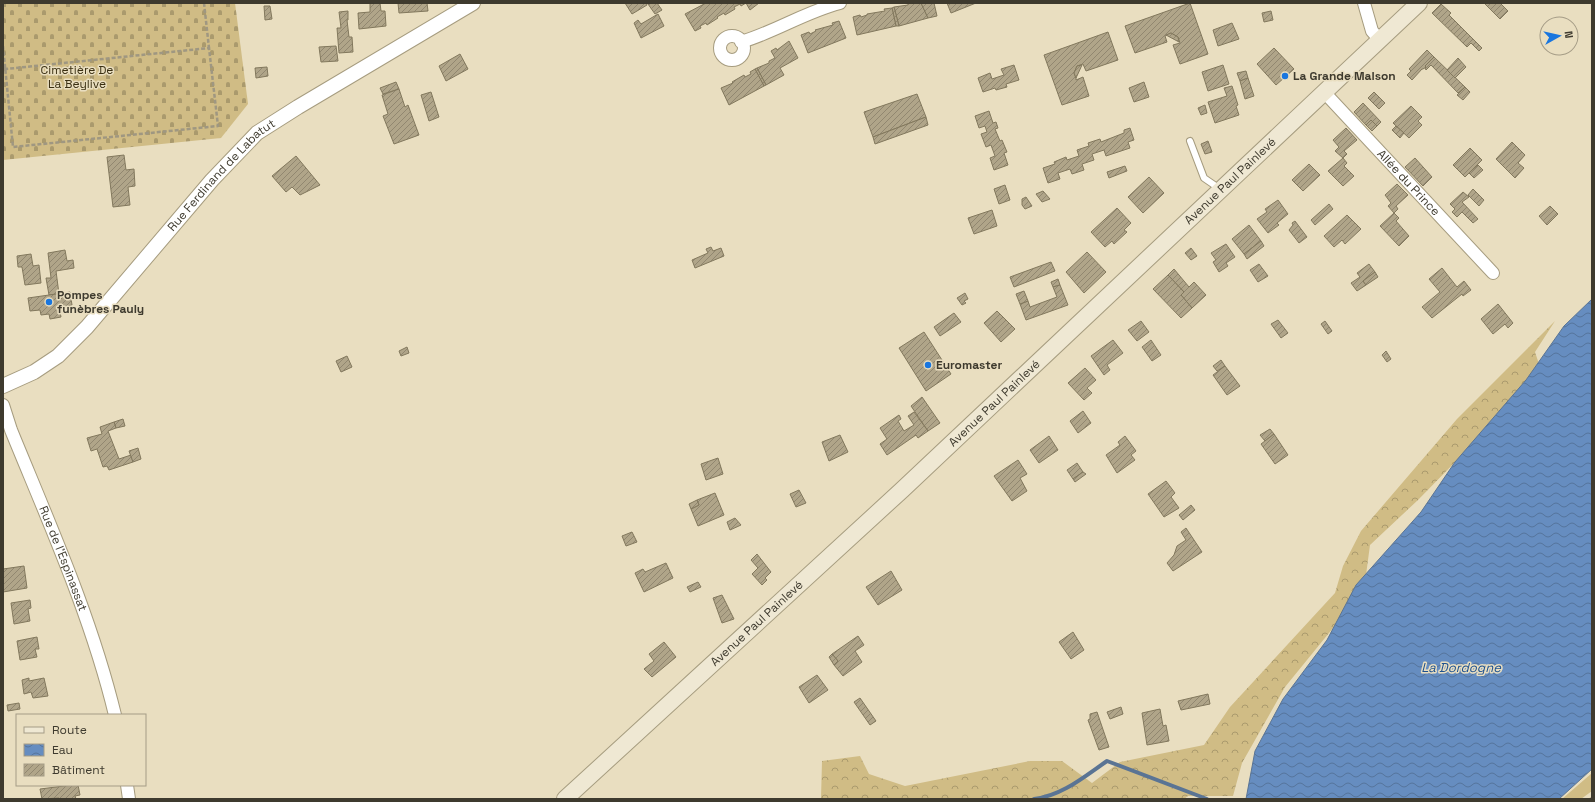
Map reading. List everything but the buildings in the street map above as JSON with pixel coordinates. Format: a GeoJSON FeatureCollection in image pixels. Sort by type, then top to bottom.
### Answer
{"type":"FeatureCollection","features":[{"type":"Feature","properties":{"kind":"main road","name":"Avenue Paul Painlevé"},"geometry":{"type":"LineString","coordinates":[[565,799],[908,485],[1418,3]]}},
{"type":"Feature","properties":{"kind":"street","name":"Rue Ferdinand de Labatut"},"geometry":{"type":"LineString","coordinates":[[3,386],[34,372],[58,356],[86,327],[212,180],[257,133],[473,3]]}},
{"type":"Feature","properties":{"kind":"street"},"geometry":{"type":"LineString","coordinates":[[741,42],[759,37],[822,8],[840,3]]}},
{"type":"Feature","properties":{"kind":"street"},"geometry":{"type":"LineString","coordinates":[[1364,3],[1372,31],[1380,40]]}},
{"type":"Feature","properties":{"kind":"street","name":"Allée du Prince"},"geometry":{"type":"LineString","coordinates":[[1324,92],[1493,273]]}},
{"type":"Feature","properties":{"kind":"street","name":"Rue de l'Espinassat"},"geometry":{"type":"LineString","coordinates":[[3,405],[11,430],[85,613],[108,685],[115,714]]}},
{"type":"Feature","properties":{"kind":"street"},"geometry":{"type":"LineString","coordinates":[[127,786],[129,799]]}},
{"type":"Feature","properties":{"kind":"lane"},"geometry":{"type":"LineString","coordinates":[[1190,141],[1204,178],[1221,190]]}},
{"type":"Feature","properties":{"kind":"path"},"geometry":{"type":"LineString","coordinates":[[3,46],[4,69],[13,147],[218,126],[204,3]]}},
{"type":"Feature","properties":{"kind":"path"},"geometry":{"type":"LineString","coordinates":[[4,69],[209,48]]}},
{"type":"Feature","properties":{"kind":"green space","name":"Cimetière De La Beylive"},"geometry":{"type":"Polygon","coordinates":[[[3,3],[235,3],[248,104],[221,138],[3,160],[3,3]]]}},
{"type":"Feature","properties":{"kind":"green space"},"geometry":{"type":"Polygon","coordinates":[[[1555,321],[1535,352],[1542,373],[1418,500],[1370,545],[1364,590],[1285,687],[1242,763],[1233,796],[1188,796],[1184,799],[821,799],[822,761],[860,756],[869,774],[905,786],[1030,761],[1062,761],[1092,783],[1120,762],[1204,745],[1230,707],[1335,593],[1343,566],[1361,531],[1457,419],[1555,321]]]}},
{"type":"Feature","properties":{"kind":"green space"},"geometry":{"type":"Polygon","coordinates":[[[1592,773],[1592,791],[1581,799],[1562,799],[1592,773]]]}},
{"type":"Feature","properties":{"kind":"water","name":"La Dordogne"},"geometry":{"type":"Polygon","coordinates":[[[1592,299],[1592,769],[1559,799],[1246,799],[1255,751],[1283,699],[1327,640],[1356,585],[1421,512],[1455,462],[1526,380],[1564,326],[1592,299]]]}},
{"type":"Feature","properties":{"kind":"waterway"},"geometry":{"type":"LineString","coordinates":[[1034,799],[1064,790],[1107,761],[1207,799]]}},
{"type":"Feature","properties":{"kind":"place","name":"La Grande Maison"},"geometry":{"type":"Point","coordinates":[1285,76]}},
{"type":"Feature","properties":{"kind":"place","name":"Pompes funèbres Pauly"},"geometry":{"type":"Point","coordinates":[49,302]}},
{"type":"Feature","properties":{"kind":"place","name":"Euromaster"},"geometry":{"type":"Point","coordinates":[928,365]}}]}
